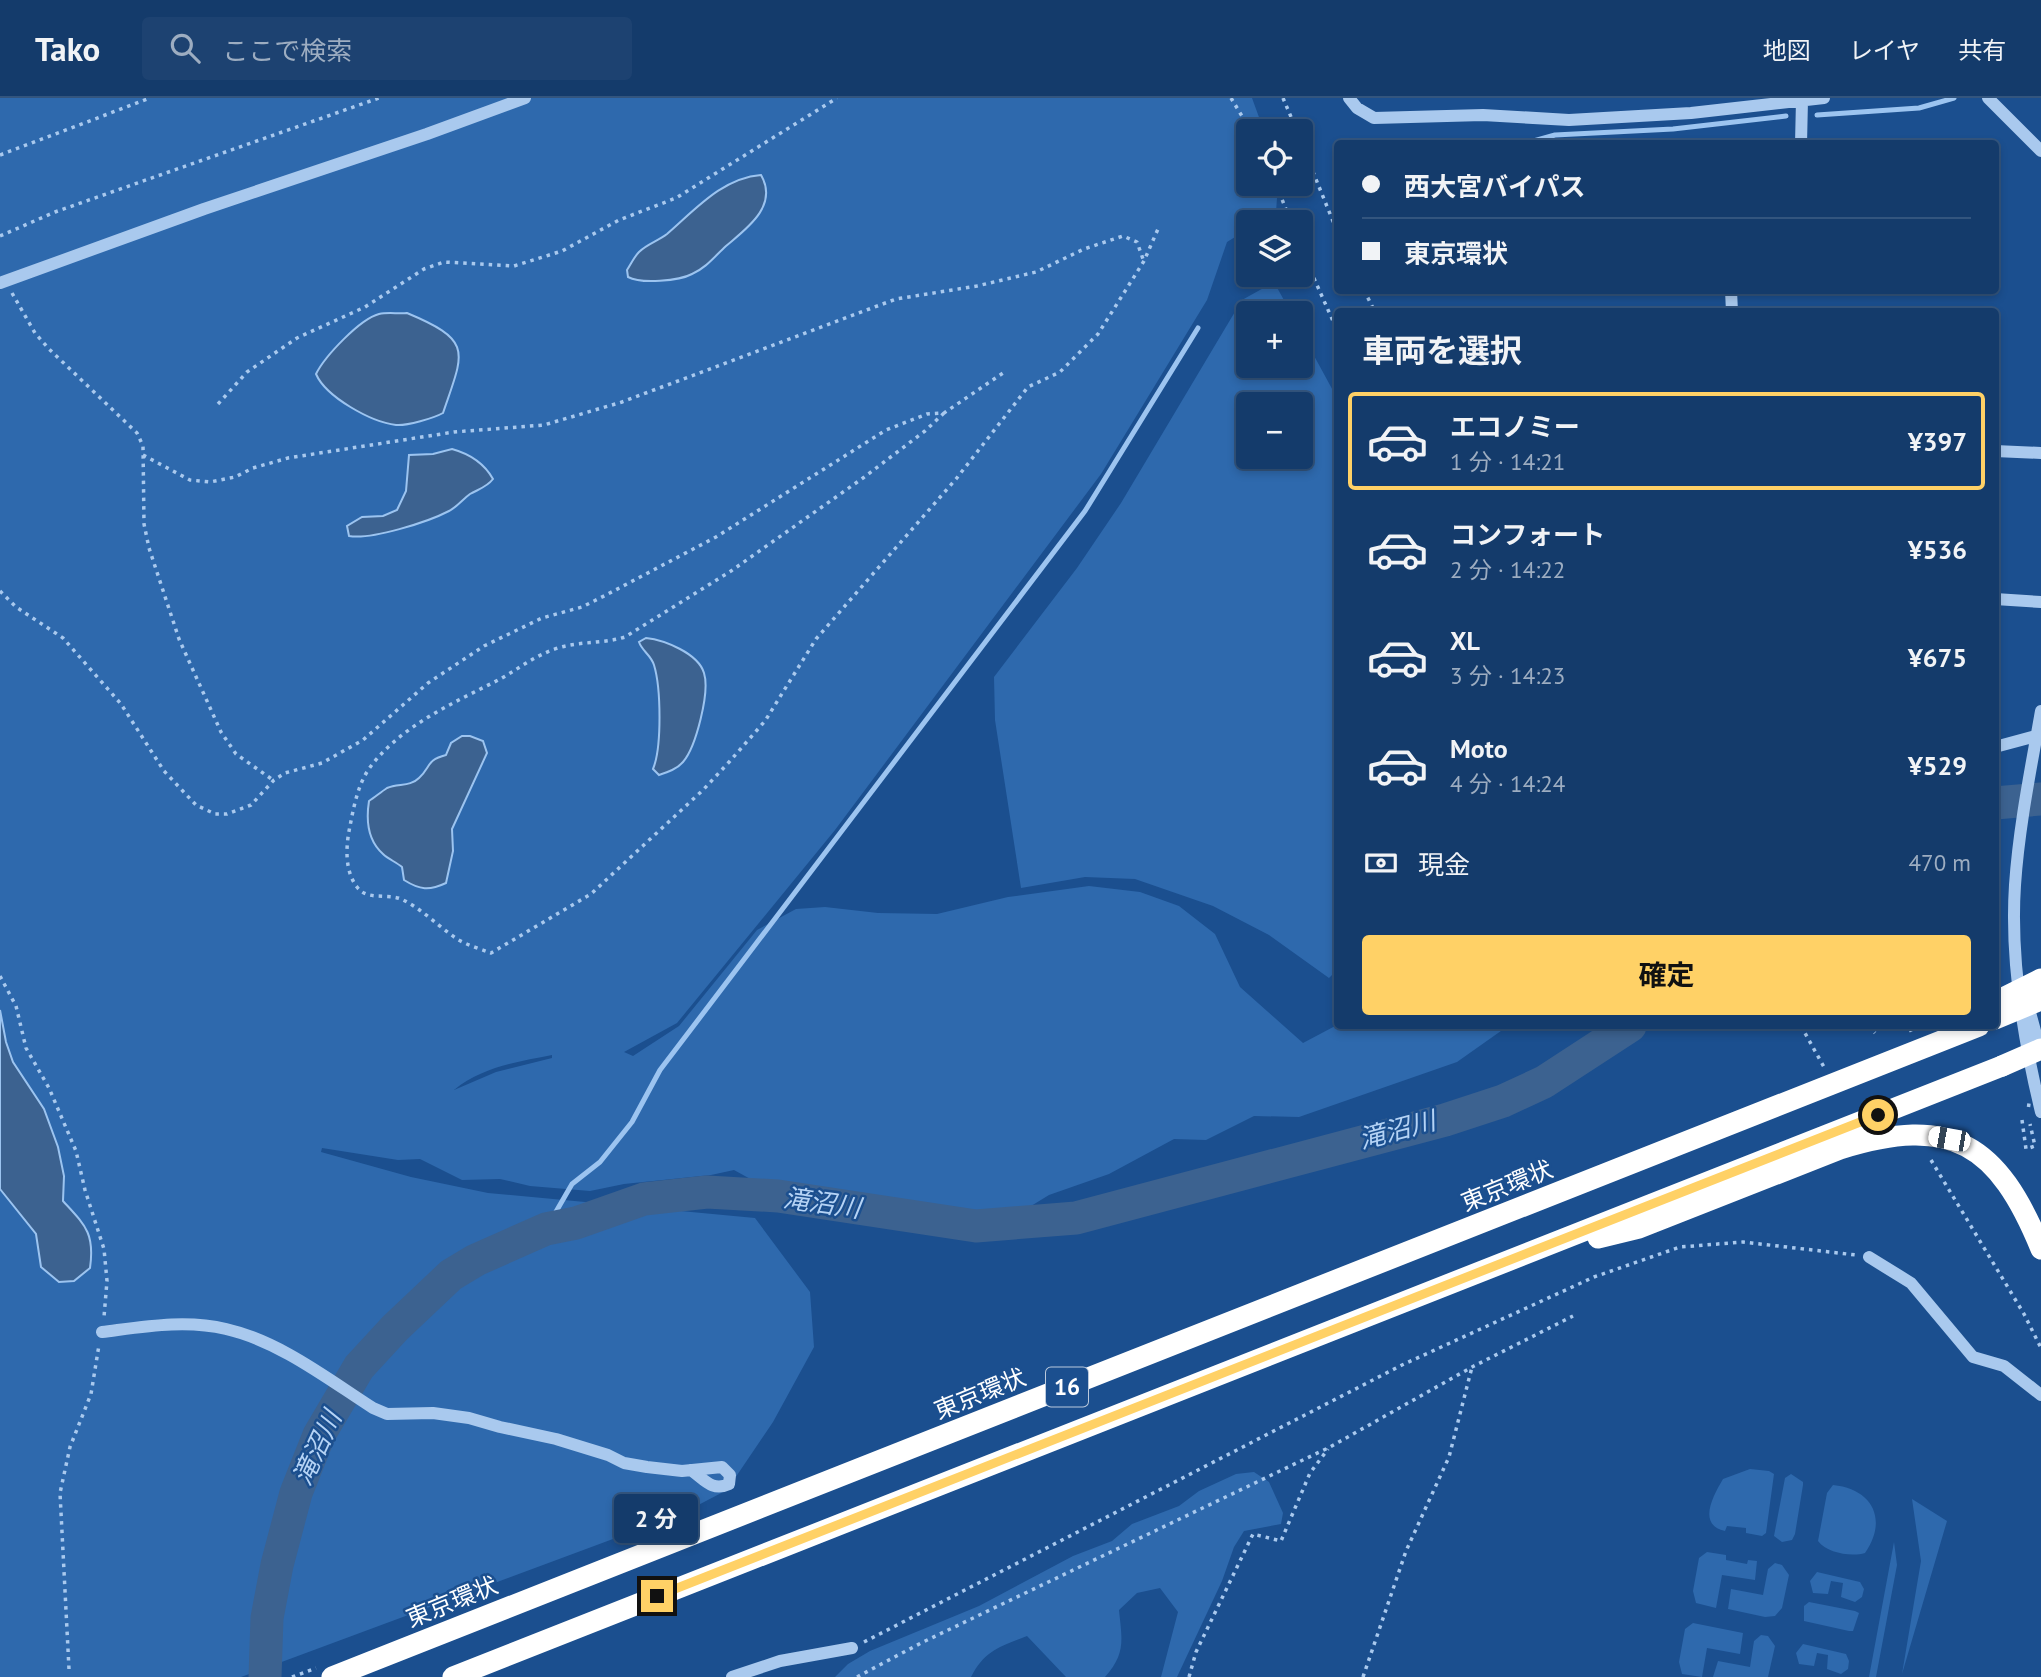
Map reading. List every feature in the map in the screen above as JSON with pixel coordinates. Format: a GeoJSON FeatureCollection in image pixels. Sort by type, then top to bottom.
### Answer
{"type":"FeatureCollection","features":[{"type":"Feature","properties":{"kind":"highway"},"geometry":{"type":"LineString","coordinates":[[1999,1000],[2041,979]]}},
{"type":"Feature","properties":{"kind":"highway"},"geometry":{"type":"LineString","coordinates":[[1999,1017],[2041,1000]]}},
{"type":"Feature","properties":{"kind":"highway"},"geometry":{"type":"LineString","coordinates":[[1867,1071],[1944,1029]]}},
{"type":"Feature","properties":{"kind":"highway","name":"16"},"geometry":{"type":"LineString","coordinates":[[1867,1071],[1972,1029]]}},
{"type":"Feature","properties":{"kind":"highway"},"geometry":{"type":"LineString","coordinates":[[1834,1142],[2041,1051]]}},
{"type":"Feature","properties":{"kind":"highway","name":"東京環状"},"geometry":{"type":"LineString","coordinates":[[332,1677],[1867,1071]]}},
{"type":"Feature","properties":{"kind":"highway"},"geometry":{"type":"LineString","coordinates":[[1834,1142],[1899,1135],[1927,1135],[1949,1139],[1968,1147],[1986,1159],[2016,1194],[2041,1250]]}},
{"type":"Feature","properties":{"kind":"highway","name":"16"},"geometry":{"type":"LineString","coordinates":[[453,1677],[1509,1261],[1639,1228],[1834,1142]]}},
{"type":"Feature","properties":{"kind":"street"},"geometry":{"type":"LineString","coordinates":[[3,283],[204,209],[525,98]]}},
{"type":"Feature","properties":{"kind":"street"},"geometry":{"type":"LineString","coordinates":[[1349,98],[1357,108],[1374,118],[1483,115],[1569,120],[1691,113],[1824,98]]}},
{"type":"Feature","properties":{"kind":"street"},"geometry":{"type":"LineString","coordinates":[[1989,98],[2041,151]]}},
{"type":"Feature","properties":{"kind":"street"},"geometry":{"type":"LineString","coordinates":[[1801,140],[1802,100]]}},
{"type":"Feature","properties":{"kind":"street"},"geometry":{"type":"LineString","coordinates":[[1999,451],[2041,453]]}},
{"type":"Feature","properties":{"kind":"street"},"geometry":{"type":"LineString","coordinates":[[1999,599],[2041,602]]}},
{"type":"Feature","properties":{"kind":"street"},"geometry":{"type":"LineString","coordinates":[[2041,711],[2019,838],[2015,887],[2015,946],[2022,1013],[2041,1109]]}},
{"type":"Feature","properties":{"kind":"street"},"geometry":{"type":"LineString","coordinates":[[1999,746],[2036,736]]}},
{"type":"Feature","properties":{"kind":"street"},"geometry":{"type":"LineString","coordinates":[[2015,946],[2041,1051]]}},
{"type":"Feature","properties":{"kind":"street"},"geometry":{"type":"LineString","coordinates":[[1869,1256],[1911,1283],[1973,1357],[2004,1366],[2041,1395]]}},
{"type":"Feature","properties":{"kind":"street"},"geometry":{"type":"LineString","coordinates":[[102,1332],[174,1324],[226,1329],[267,1344],[387,1414],[433,1413],[469,1418],[556,1439],[608,1455],[624,1463],[691,1470]]}},
{"type":"Feature","properties":{"kind":"street"},"geometry":{"type":"LineString","coordinates":[[733,1677],[780,1661],[852,1648]]}},
{"type":"Feature","properties":{"kind":"path"},"geometry":{"type":"LineString","coordinates":[[0,155],[150,98]]}},
{"type":"Feature","properties":{"kind":"path"},"geometry":{"type":"LineString","coordinates":[[0,236],[55,212],[379,98]]}},
{"type":"Feature","properties":{"kind":"path"},"geometry":{"type":"LineString","coordinates":[[218,404],[247,372],[297,338],[365,307],[424,270],[444,262],[514,266],[562,251],[620,220],[676,198],[836,98]]}},
{"type":"Feature","properties":{"kind":"path"},"geometry":{"type":"LineString","coordinates":[[1231,98],[1244,119]]}},
{"type":"Feature","properties":{"kind":"path"},"geometry":{"type":"LineString","coordinates":[[1283,98],[1292,119]]}},
{"type":"Feature","properties":{"kind":"path"},"geometry":{"type":"LineString","coordinates":[[1313,172],[1334,224]]}},
{"type":"Feature","properties":{"kind":"path"},"geometry":{"type":"LineString","coordinates":[[1006,371],[943,412],[925,431],[731,572],[644,626],[610,642],[577,643],[533,657],[417,724],[370,767],[359,790],[347,844],[348,866],[355,886],[363,894],[391,895],[405,901],[460,941],[491,953],[591,894],[703,790],[765,721],[816,639],[956,479],[1028,387],[1060,372],[1098,334],[1144,261],[1158,229]]}},
{"type":"Feature","properties":{"kind":"path"},"geometry":{"type":"LineString","coordinates":[[143,455],[190,480],[210,482],[235,477],[253,468],[288,458],[454,432],[544,425],[622,402],[896,299],[977,286],[1036,272],[1084,250],[1124,236],[1137,242],[1144,261]]}},
{"type":"Feature","properties":{"kind":"path"},"geometry":{"type":"LineString","coordinates":[[1313,276],[1334,323]]}},
{"type":"Feature","properties":{"kind":"path"},"geometry":{"type":"LineString","coordinates":[[3,283],[35,333],[137,433],[143,455],[144,524],[149,548],[179,639],[220,732],[236,754],[274,780]]}},
{"type":"Feature","properties":{"kind":"path"},"geometry":{"type":"LineString","coordinates":[[0,591],[16,607],[63,638],[121,704],[163,771],[196,805],[215,814],[238,811],[251,805],[274,780],[285,773],[322,763],[363,740],[428,683],[484,646],[541,618],[582,607],[716,537],[887,430],[927,414],[943,412]]}},
{"type":"Feature","properties":{"kind":"path"},"geometry":{"type":"LineString","coordinates":[[0,976],[16,1006],[26,1048],[50,1088],[76,1151],[104,1249],[107,1281],[92,1394],[70,1447],[60,1493],[69,1669]]}},
{"type":"Feature","properties":{"kind":"path"},"geometry":{"type":"LineString","coordinates":[[1803,1029],[1825,1069]]}},
{"type":"Feature","properties":{"kind":"path"},"geometry":{"type":"LineString","coordinates":[[1872,1029],[1875,1033]]}},
{"type":"Feature","properties":{"kind":"path"},"geometry":{"type":"LineString","coordinates":[[2022,1120],[2026,1149],[2035,1146],[2027,1105],[2041,1109]]}},
{"type":"Feature","properties":{"kind":"path"},"geometry":{"type":"LineString","coordinates":[[1931,1160],[2024,1314],[2041,1348]]}},
{"type":"Feature","properties":{"kind":"path"},"geometry":{"type":"LineString","coordinates":[[852,1648],[1402,1364],[1594,1277],[1680,1247],[1743,1242],[1869,1256]]}},
{"type":"Feature","properties":{"kind":"path"},"geometry":{"type":"LineString","coordinates":[[857,1677],[921,1643],[1330,1447],[1472,1367],[1573,1316]]}},
{"type":"Feature","properties":{"kind":"path"},"geometry":{"type":"LineString","coordinates":[[1363,1677],[1406,1551],[1449,1457],[1472,1367]]}},
{"type":"Feature","properties":{"kind":"path"},"geometry":{"type":"LineString","coordinates":[[1189,1677],[1196,1651],[1253,1534],[1281,1541],[1310,1473],[1330,1447]]}},
{"type":"Feature","properties":{"kind":"shaded area"},"geometry":{"type":"Polygon","coordinates":[[[0,98],[1252,98],[1260,119],[1236,119],[1236,196],[1277,196],[1276,210],[1236,210],[1236,236],[1227,242],[1207,300],[1101,474],[835,830],[677,1023],[624,1052],[633,1056],[679,1026],[757,930],[796,909],[825,907],[878,913],[937,914],[1008,897],[1089,886],[1140,892],[1179,906],[1215,934],[1240,987],[1303,1043],[1334,1027],[1334,1029],[1504,1029],[1457,1062],[1299,1117],[1254,1116],[1206,1140],[1174,1139],[1109,1174],[1049,1195],[1018,1214],[962,1211],[864,1199],[754,1181],[734,1170],[590,1191],[530,1186],[500,1179],[462,1180],[420,1159],[398,1160],[322,1148],[321,1152],[411,1177],[488,1193],[755,1218],[810,1292],[814,1347],[773,1422],[727,1490],[683,1513],[241,1677],[0,1677],[0,98]],[[552,1055],[500,1066],[476,1076],[454,1090],[496,1072],[552,1058],[552,1055]]]}},
{"type":"Feature","properties":{"kind":"shaded area"},"geometry":{"type":"Polygon","coordinates":[[[761,175],[766,197],[758,216],[710,262],[686,276],[669,280],[651,281],[628,277],[627,270],[639,252],[667,234],[710,197],[734,182],[761,175]]]}},
{"type":"Feature","properties":{"kind":"shaded area"},"geometry":{"type":"Polygon","coordinates":[[[1265,287],[1277,287],[1284,301],[1241,301],[1265,287]]]}},
{"type":"Feature","properties":{"kind":"shaded area"},"geometry":{"type":"Polygon","coordinates":[[[1236,310],[1236,378],[1313,378],[1313,354],[1334,392],[1334,973],[1329,978],[1269,935],[1213,906],[1135,879],[1085,877],[1021,888],[995,720],[994,677],[1077,568],[1121,503],[1236,310]]]}},
{"type":"Feature","properties":{"kind":"shaded area"},"geometry":{"type":"Polygon","coordinates":[[[407,313],[444,332],[458,350],[459,361],[443,413],[396,425],[374,419],[350,407],[329,391],[316,374],[335,348],[362,323],[379,314],[407,313]]]}},
{"type":"Feature","properties":{"kind":"shaded area"},"geometry":{"type":"Polygon","coordinates":[[[452,449],[476,460],[493,479],[440,515],[385,533],[349,536],[347,526],[362,517],[383,516],[397,510],[406,491],[409,455],[433,454],[452,449]]]}},
{"type":"Feature","properties":{"kind":"shaded area"},"geometry":{"type":"Polygon","coordinates":[[[646,638],[662,641],[695,659],[701,666],[705,682],[701,719],[688,755],[678,767],[659,775],[653,769],[659,732],[656,675],[653,662],[639,642],[646,638]]]}},
{"type":"Feature","properties":{"kind":"shaded area"},"geometry":{"type":"Polygon","coordinates":[[[462,736],[483,741],[487,753],[452,829],[453,851],[446,883],[429,888],[415,886],[404,880],[402,867],[385,856],[374,842],[368,822],[369,801],[387,788],[415,781],[432,762],[446,755],[451,743],[462,736]]]}},
{"type":"Feature","properties":{"kind":"shaded area"},"geometry":{"type":"Polygon","coordinates":[[[0,1010],[13,1062],[44,1109],[58,1147],[64,1176],[63,1201],[87,1230],[91,1246],[90,1268],[74,1281],[59,1282],[41,1267],[36,1234],[0,1189],[0,1010]]]}},
{"type":"Feature","properties":{"kind":"shaded area"},"geometry":{"type":"Polygon","coordinates":[[[1750,1469],[1774,1474],[1766,1533],[1762,1536],[1746,1533],[1746,1528],[1727,1526],[1725,1531],[1716,1528],[1711,1523],[1710,1509],[1723,1479],[1750,1469]]]}},
{"type":"Feature","properties":{"kind":"shaded area"},"geometry":{"type":"Polygon","coordinates":[[[1254,1472],[1269,1482],[1283,1513],[1281,1524],[1244,1531],[1234,1547],[1222,1581],[1177,1677],[1161,1677],[1178,1612],[1160,1588],[1137,1593],[1119,1610],[1121,1646],[1116,1661],[1105,1677],[1066,1677],[1027,1636],[988,1655],[971,1677],[835,1677],[848,1664],[870,1651],[979,1606],[1073,1556],[1112,1541],[1132,1524],[1179,1506],[1199,1491],[1236,1474],[1254,1472]]]}},
{"type":"Feature","properties":{"kind":"shaded area"},"geometry":{"type":"Polygon","coordinates":[[[1791,1474],[1803,1482],[1803,1485],[1795,1534],[1792,1540],[1782,1542],[1774,1536],[1785,1478],[1791,1474]]]}},
{"type":"Feature","properties":{"kind":"shaded area"},"geometry":{"type":"Polygon","coordinates":[[[1833,1485],[1858,1493],[1873,1508],[1875,1529],[1865,1553],[1840,1553],[1818,1541],[1827,1493],[1833,1485]]]}},
{"type":"Feature","properties":{"kind":"shaded area"},"geometry":{"type":"Polygon","coordinates":[[[1912,1499],[1947,1521],[1902,1674],[1921,1561],[1912,1499]]]}},
{"type":"Feature","properties":{"kind":"shaded area"},"geometry":{"type":"Polygon","coordinates":[[[1894,1542],[1897,1565],[1876,1677],[1869,1677],[1894,1542]]]}},
{"type":"Feature","properties":{"kind":"shaded area"},"geometry":{"type":"Polygon","coordinates":[[[1707,1552],[1726,1555],[1726,1560],[1747,1564],[1748,1560],[1757,1561],[1755,1580],[1722,1575],[1716,1608],[1696,1603],[1693,1591],[1699,1558],[1707,1552]]]}},
{"type":"Feature","properties":{"kind":"shaded area"},"geometry":{"type":"Polygon","coordinates":[[[1775,1563],[1782,1565],[1789,1575],[1782,1608],[1775,1616],[1765,1617],[1728,1609],[1731,1589],[1763,1595],[1768,1569],[1775,1563]]]}},
{"type":"Feature","properties":{"kind":"shaded area"},"geometry":{"type":"Polygon","coordinates":[[[1817,1572],[1860,1582],[1864,1589],[1862,1597],[1855,1602],[1841,1597],[1843,1583],[1831,1581],[1828,1594],[1813,1593],[1810,1581],[1817,1572]]]}},
{"type":"Feature","properties":{"kind":"shaded area"},"geometry":{"type":"Polygon","coordinates":[[[1809,1602],[1859,1613],[1853,1631],[1804,1621],[1804,1606],[1809,1602]]]}},
{"type":"Feature","properties":{"kind":"shaded area"},"geometry":{"type":"Polygon","coordinates":[[[1693,1623],[1743,1633],[1740,1654],[1707,1648],[1702,1677],[1682,1674],[1679,1662],[1685,1629],[1693,1623]]]}},
{"type":"Feature","properties":{"kind":"shaded area"},"geometry":{"type":"Polygon","coordinates":[[[1761,1635],[1768,1636],[1775,1646],[1768,1677],[1713,1677],[1718,1661],[1750,1667],[1754,1641],[1761,1635]]]}},
{"type":"Feature","properties":{"kind":"shaded area"},"geometry":{"type":"Polygon","coordinates":[[[1803,1644],[1846,1654],[1848,1669],[1841,1674],[1827,1669],[1828,1655],[1817,1653],[1814,1666],[1799,1664],[1796,1653],[1803,1644]]]}},
{"type":"Feature","properties":{"kind":"waterway"},"geometry":{"type":"LineString","coordinates":[[1817,115],[1919,108],[1954,98]]}},
{"type":"Feature","properties":{"kind":"waterway"},"geometry":{"type":"LineString","coordinates":[[1537,140],[1555,135],[1673,129],[1786,116]]}},
{"type":"Feature","properties":{"kind":"waterway"},"geometry":{"type":"LineString","coordinates":[[546,1229],[572,1184],[600,1162],[632,1122],[660,1070],[1085,511],[1198,328]]}},
{"type":"Feature","properties":{"kind":"waterway","name":"滝沼川"},"geometry":{"type":"LineString","coordinates":[[1999,803],[2041,799]]}},
{"type":"Feature","properties":{"kind":"waterway","name":"滝沼川"},"geometry":{"type":"LineString","coordinates":[[265,1677],[267,1618],[277,1565],[296,1493],[319,1435],[359,1367],[395,1328],[451,1275],[476,1260],[546,1229],[576,1223],[644,1199],[707,1192],[778,1196],[976,1226],[1076,1218],[1445,1120],[1503,1101],[1544,1082],[1625,1029]]}},
{"type":"Feature","properties":{"kind":"route"},"geometry":{"type":"LineString","coordinates":[[657,1596],[1878,1115]]}}]}
